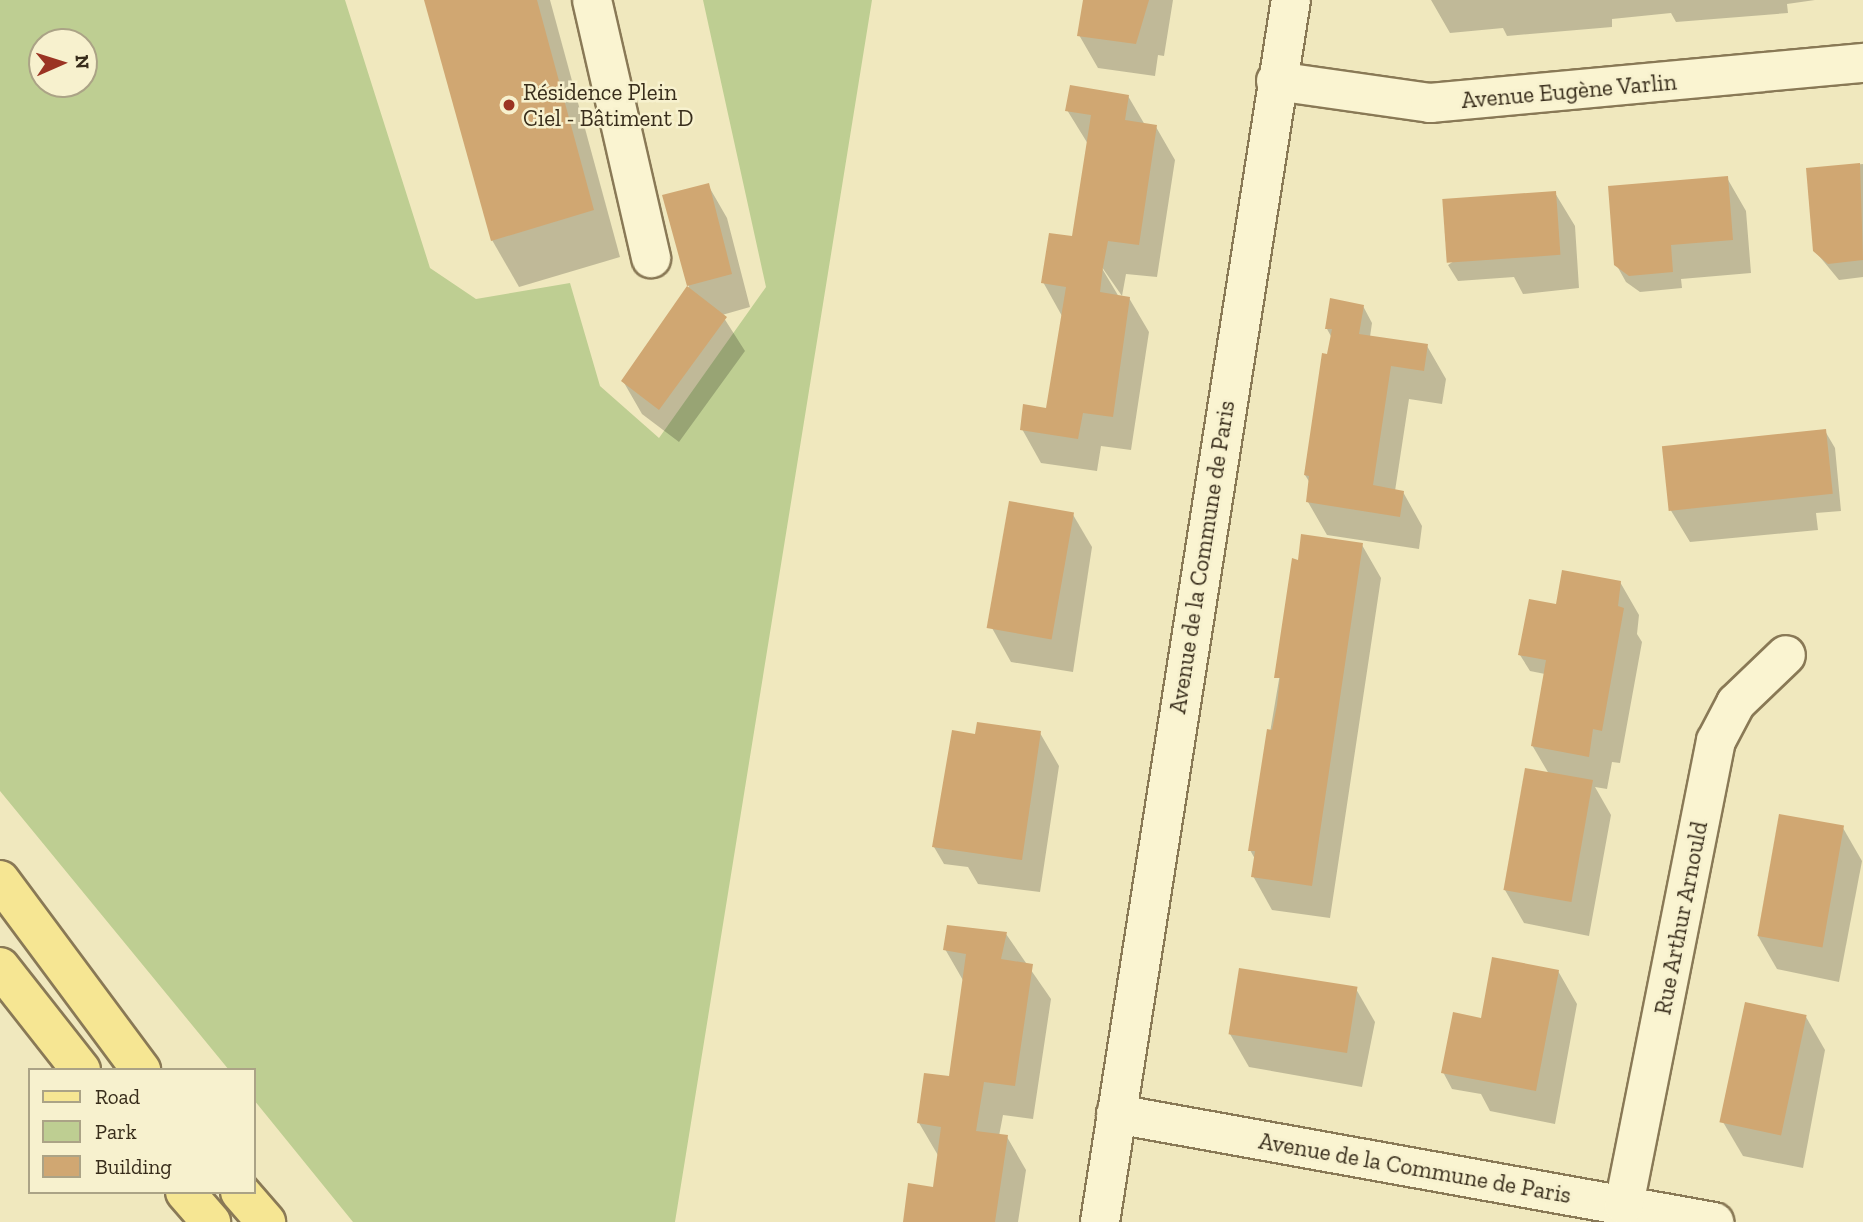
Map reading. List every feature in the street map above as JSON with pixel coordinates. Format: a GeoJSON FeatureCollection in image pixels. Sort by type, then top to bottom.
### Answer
{"type":"FeatureCollection","features":[{"type":"Feature","properties":{"kind":"main road"},"geometry":{"type":"LineString","coordinates":[[0,880],[140,1068]]}},
{"type":"Feature","properties":{"kind":"main road"},"geometry":{"type":"LineString","coordinates":[[0,967],[79,1068]]}},
{"type":"Feature","properties":{"kind":"main road"},"geometry":{"type":"LineString","coordinates":[[187,1194],[211,1222]]}},
{"type":"Feature","properties":{"kind":"main road"},"geometry":{"type":"LineString","coordinates":[[242,1194],[266,1222]]}},
{"type":"Feature","properties":{"kind":"street"},"geometry":{"type":"LineString","coordinates":[[593,0],[652,258]]}},
{"type":"Feature","properties":{"kind":"street","name":"Avenue de la Commune de Paris"},"geometry":{"type":"LineString","coordinates":[[1100,1222],[1290,0]]}},
{"type":"Feature","properties":{"kind":"street","name":"Avenue Eugène Varlin"},"geometry":{"type":"LineString","coordinates":[[1276,81],[1430,103],[1863,63]]}},
{"type":"Feature","properties":{"kind":"street","name":"Rue Arthur Arnould"},"geometry":{"type":"LineString","coordinates":[[1624,1205],[1716,741],[1736,703],[1786,655]]}},
{"type":"Feature","properties":{"kind":"street","name":"Avenue de la Commune de Paris"},"geometry":{"type":"LineString","coordinates":[[1116,1115],[1714,1222]]}},
{"type":"Feature","properties":{"kind":"green space"},"geometry":{"type":"Polygon","coordinates":[[[0,0],[345,0],[430,268],[476,299],[570,283],[600,386],[659,438],[766,287],[703,0],[872,0],[675,1222],[353,1222],[256,1102],[256,1068],[227,1068],[0,791],[0,0]]]}},
{"type":"Feature","properties":{"kind":"building","name":"Résidence Plein Ciel - Bâtiment D"},"geometry":{"type":"Polygon","coordinates":[[[424,0],[537,0],[594,210],[491,241],[424,0]]]}},
{"type":"Feature","properties":{"kind":"building"},"geometry":{"type":"Polygon","coordinates":[[[1083,0],[1149,0],[1136,44],[1077,36],[1083,0]]]}},
{"type":"Feature","properties":{"kind":"building"},"geometry":{"type":"Polygon","coordinates":[[[1070,85],[1129,95],[1125,120],[1157,125],[1139,245],[1108,241],[1103,267],[1100,292],[1130,297],[1113,417],[1083,413],[1078,439],[1020,430],[1023,404],[1046,408],[1066,287],[1041,283],[1049,233],[1072,236],[1091,115],[1065,111],[1070,85]]]}},
{"type":"Feature","properties":{"kind":"building"},"geometry":{"type":"Polygon","coordinates":[[[1860,163],[1863,260],[1828,264],[1813,251],[1806,168],[1860,163]]]}},
{"type":"Feature","properties":{"kind":"building"},"geometry":{"type":"Polygon","coordinates":[[[1728,176],[1733,240],[1671,245],[1673,272],[1629,276],[1614,265],[1608,186],[1728,176]]]}},
{"type":"Feature","properties":{"kind":"building"},"geometry":{"type":"Polygon","coordinates":[[[709,183],[732,274],[687,286],[662,195],[709,183]]]}},
{"type":"Feature","properties":{"kind":"building"},"geometry":{"type":"Polygon","coordinates":[[[1556,191],[1560,255],[1447,263],[1442,199],[1556,191]]]}},
{"type":"Feature","properties":{"kind":"building"},"geometry":{"type":"Polygon","coordinates":[[[687,286],[727,317],[659,410],[621,381],[687,286]]]}},
{"type":"Feature","properties":{"kind":"building"},"geometry":{"type":"Polygon","coordinates":[[[1330,298],[1364,305],[1359,334],[1428,344],[1424,371],[1391,366],[1373,485],[1404,491],[1400,517],[1306,502],[1309,476],[1304,475],[1322,353],[1327,354],[1332,329],[1325,329],[1330,298]]]}},
{"type":"Feature","properties":{"kind":"building"},"geometry":{"type":"Polygon","coordinates":[[[1826,429],[1833,494],[1669,511],[1662,446],[1826,429]]]}},
{"type":"Feature","properties":{"kind":"building"},"geometry":{"type":"Polygon","coordinates":[[[1009,501],[1074,512],[1052,640],[987,628],[1009,501]]]}},
{"type":"Feature","properties":{"kind":"building"},"geometry":{"type":"Polygon","coordinates":[[[1301,534],[1363,543],[1312,886],[1251,877],[1255,851],[1248,851],[1267,729],[1272,730],[1277,705],[1280,678],[1274,678],[1292,558],[1298,560],[1301,534]]]}},
{"type":"Feature","properties":{"kind":"building"},"geometry":{"type":"Polygon","coordinates":[[[1562,570],[1621,581],[1618,606],[1624,608],[1602,731],[1593,729],[1589,757],[1531,746],[1546,660],[1518,655],[1529,599],[1556,604],[1562,570]]]}},
{"type":"Feature","properties":{"kind":"building"},"geometry":{"type":"Polygon","coordinates":[[[977,722],[1041,731],[1022,860],[932,847],[952,730],[975,734],[977,722]]]}},
{"type":"Feature","properties":{"kind":"building"},"geometry":{"type":"Polygon","coordinates":[[[1525,768],[1593,780],[1571,902],[1503,890],[1525,768]]]}},
{"type":"Feature","properties":{"kind":"building"},"geometry":{"type":"Polygon","coordinates":[[[1779,814],[1844,825],[1822,948],[1757,936],[1779,814]]]}},
{"type":"Feature","properties":{"kind":"building"},"geometry":{"type":"Polygon","coordinates":[[[947,925],[1007,932],[1001,959],[1033,964],[1015,1086],[984,1082],[976,1131],[1008,1135],[995,1222],[903,1222],[908,1183],[933,1187],[941,1127],[917,1123],[924,1073],[949,1076],[966,954],[943,950],[947,925]]]}},
{"type":"Feature","properties":{"kind":"building"},"geometry":{"type":"Polygon","coordinates":[[[1492,957],[1559,970],[1536,1091],[1441,1073],[1453,1012],[1481,1018],[1492,957]]]}},
{"type":"Feature","properties":{"kind":"building"},"geometry":{"type":"Polygon","coordinates":[[[1239,968],[1358,987],[1347,1053],[1229,1034],[1239,968]]]}},
{"type":"Feature","properties":{"kind":"building"},"geometry":{"type":"Polygon","coordinates":[[[1745,1002],[1807,1015],[1781,1135],[1719,1122],[1745,1002]]]}},
{"type":"Feature","properties":{"kind":"place","name":"Résidence Plein Ciel - Bâtiment D"},"geometry":{"type":"Point","coordinates":[509,105]}}]}
